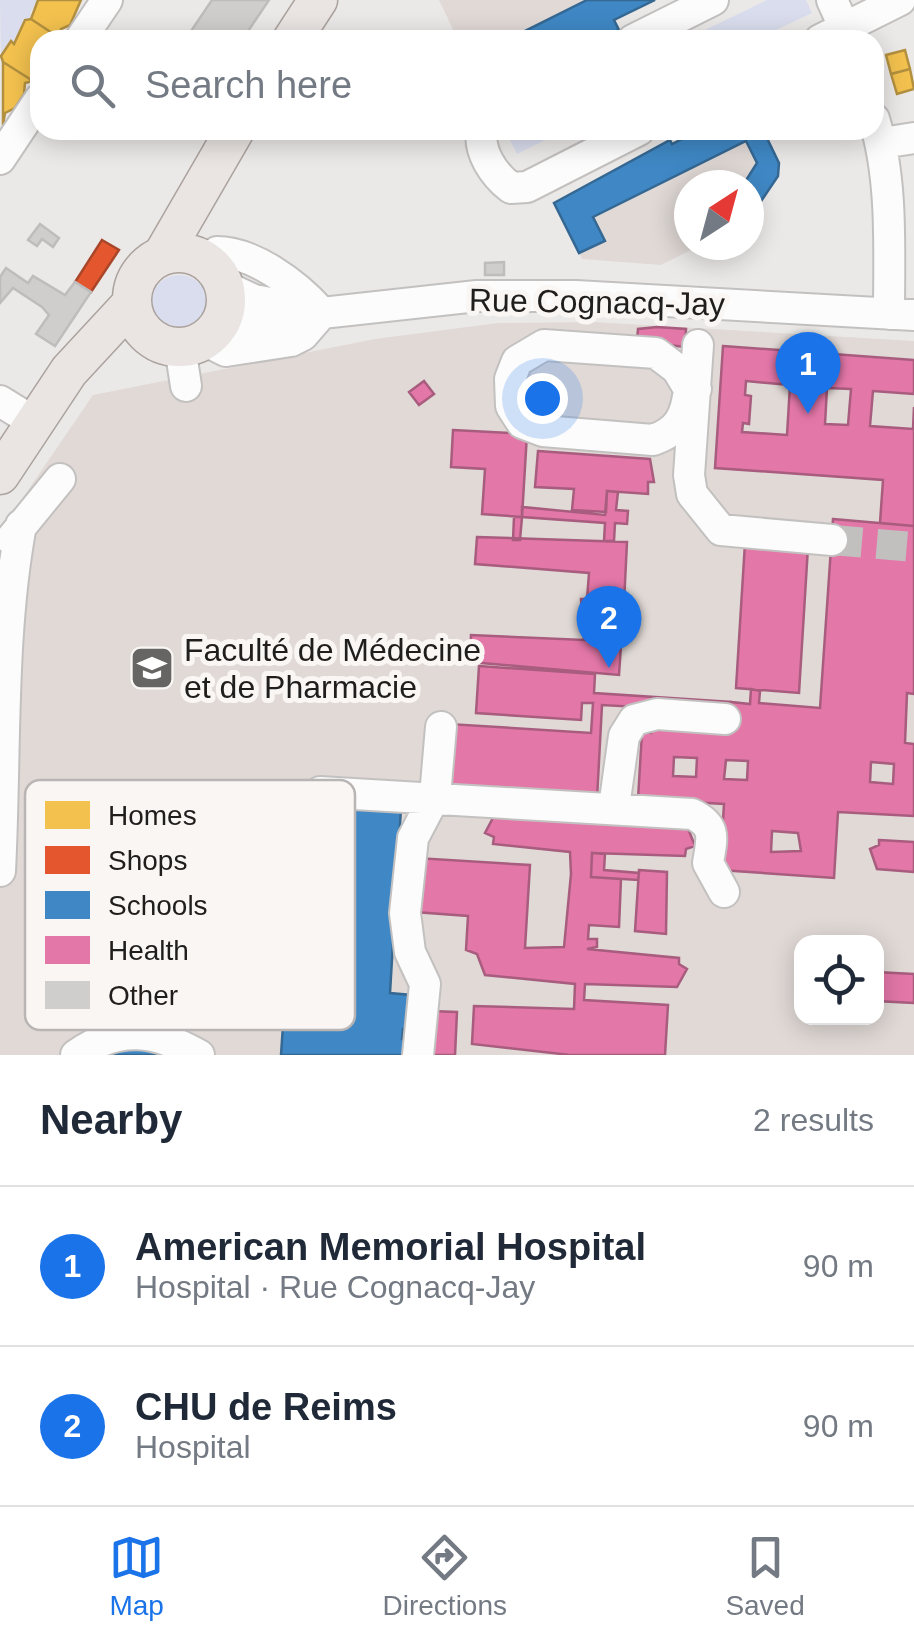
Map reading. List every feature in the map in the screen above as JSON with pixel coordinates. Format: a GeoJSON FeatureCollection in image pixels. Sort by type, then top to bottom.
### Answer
{"type":"FeatureCollection","features":[{"type":"Feature","properties":{"kind":"main road"},"geometry":{"type":"LineString","coordinates":[[0,475],[69,371],[132,302],[142,269],[162,256],[229,140]]}},
{"type":"Feature","properties":{"kind":"main road"},"geometry":{"type":"LineString","coordinates":[[34,422],[119,356],[189,340],[225,310],[211,269],[199,191]]}},
{"type":"Feature","properties":{"kind":"main road"},"geometry":{"type":"LineString","coordinates":[[162,256],[190,254],[211,269]]}},
{"type":"Feature","properties":{"kind":"main road"},"geometry":{"type":"LineString","coordinates":[[132,302],[144,332],[189,340]]}},
{"type":"Feature","properties":{"kind":"street"},"geometry":{"type":"LineString","coordinates":[[86,30],[106,0]]}},
{"type":"Feature","properties":{"kind":"street"},"geometry":{"type":"LineString","coordinates":[[653,30],[713,0]]}},
{"type":"Feature","properties":{"kind":"street"},"geometry":{"type":"LineString","coordinates":[[837,27],[900,0]]}},
{"type":"Feature","properties":{"kind":"street"},"geometry":{"type":"LineString","coordinates":[[0,158],[30,114]]}},
{"type":"Feature","properties":{"kind":"street"},"geometry":{"type":"LineString","coordinates":[[884,132],[914,138]]}},
{"type":"Feature","properties":{"kind":"street"},"geometry":{"type":"LineString","coordinates":[[480,140],[497,177],[511,188],[526,187],[620,140]]}},
{"type":"Feature","properties":{"kind":"street"},"geometry":{"type":"LineString","coordinates":[[879,140],[901,315]]}},
{"type":"Feature","properties":{"kind":"street","name":"Rue Cognacq-Jay"},"geometry":{"type":"LineString","coordinates":[[211,269],[254,300],[322,313],[477,296],[606,298],[901,315]]}},
{"type":"Feature","properties":{"kind":"street"},"geometry":{"type":"LineString","coordinates":[[602,348],[606,298]]}},
{"type":"Feature","properties":{"kind":"street"},"geometry":{"type":"LineString","coordinates":[[186,386],[189,340],[246,322],[322,313]]}},
{"type":"Feature","properties":{"kind":"street"},"geometry":{"type":"LineString","coordinates":[[544,345],[602,348],[656,353],[678,369],[692,389],[680,423],[670,434],[653,440],[543,432],[522,423],[511,406],[510,378],[517,361],[544,345]]}},
{"type":"Feature","properties":{"kind":"street"},"geometry":{"type":"LineString","coordinates":[[698,345],[689,475],[692,494],[709,519],[721,530],[832,540]]}},
{"type":"Feature","properties":{"kind":"street"},"geometry":{"type":"LineString","coordinates":[[0,401],[34,422]]}},
{"type":"Feature","properties":{"kind":"street"},"geometry":{"type":"LineString","coordinates":[[0,556],[60,479]]}},
{"type":"Feature","properties":{"kind":"street"},"geometry":{"type":"LineString","coordinates":[[0,871],[5,666],[11,568],[21,525]]}},
{"type":"Feature","properties":{"kind":"street"},"geometry":{"type":"LineString","coordinates":[[614,807],[624,736],[634,720],[657,714],[726,719]]}},
{"type":"Feature","properties":{"kind":"street"},"geometry":{"type":"LineString","coordinates":[[418,1055],[425,984],[410,952],[405,913],[413,838],[435,796],[441,727]]}},
{"type":"Feature","properties":{"kind":"street"},"geometry":{"type":"LineString","coordinates":[[355,793],[692,814],[708,822],[713,832],[708,863],[724,892]]}},
{"type":"Feature","properties":{"kind":"street"},"geometry":{"type":"LineString","coordinates":[[76,1055],[114,1035],[139,1031],[200,1055]]}},
{"type":"Feature","properties":{"kind":"shaded area"},"geometry":{"type":"Polygon","coordinates":[[[0,0],[38,0],[30,13],[33,16],[24,21],[1,64],[0,0]]]}},
{"type":"Feature","properties":{"kind":"shaded area"},"geometry":{"type":"Polygon","coordinates":[[[439,0],[655,0],[615,20],[619,30],[453,30],[439,0]]]}},
{"type":"Feature","properties":{"kind":"shaded area"},"geometry":{"type":"Polygon","coordinates":[[[767,0],[806,0],[812,13],[776,30],[705,30],[767,0]]]}},
{"type":"Feature","properties":{"kind":"shaded area"},"geometry":{"type":"Polygon","coordinates":[[[510,140],[546,140],[517,154],[510,140]]]}},
{"type":"Feature","properties":{"kind":"shaded area"},"geometry":{"type":"Polygon","coordinates":[[[670,140],[673,144],[681,140],[768,140],[779,163],[778,176],[764,197],[764,170],[674,170],[674,258],[661,265],[582,259],[554,203],[670,140]]]}},
{"type":"Feature","properties":{"kind":"shaded area"},"geometry":{"type":"Polygon","coordinates":[[[179,275],[200,283],[208,304],[200,325],[179,333],[158,325],[150,304],[158,283],[179,275]]]}},
{"type":"Feature","properties":{"kind":"shaded area"},"geometry":{"type":"Polygon","coordinates":[[[594,322],[914,341],[914,1055],[0,1055],[0,531],[93,395],[375,339],[498,323],[594,322]]]}},
{"type":"Feature","properties":{"kind":"building: Homes"},"geometry":{"type":"Polygon","coordinates":[[[38,0],[81,0],[70,25],[61,30],[48,30],[31,19],[38,0]]]}},
{"type":"Feature","properties":{"kind":"building: Homes"},"geometry":{"type":"Polygon","coordinates":[[[31,19],[48,30],[30,30],[30,79],[3,62],[1,56],[11,41],[14,44],[25,20],[31,19]]]}},
{"type":"Feature","properties":{"kind":"building: Homes"},"geometry":{"type":"Polygon","coordinates":[[[905,50],[910,69],[891,74],[886,55],[905,50]]]}},
{"type":"Feature","properties":{"kind":"building: Homes"},"geometry":{"type":"Polygon","coordinates":[[[3,62],[30,82],[25,83],[24,94],[15,108],[5,113],[3,125],[3,62]]]}},
{"type":"Feature","properties":{"kind":"building: Homes"},"geometry":{"type":"Polygon","coordinates":[[[910,69],[914,89],[897,94],[891,74],[910,69]]]}},
{"type":"Feature","properties":{"kind":"building: Shops"},"geometry":{"type":"Polygon","coordinates":[[[102,240],[119,250],[91,292],[75,282],[102,240]]]}},
{"type":"Feature","properties":{"kind":"building: Schools"},"geometry":{"type":"Polygon","coordinates":[[[587,0],[655,0],[614,20],[619,30],[527,30],[587,0]]]}},
{"type":"Feature","properties":{"kind":"building: Schools"},"geometry":{"type":"Polygon","coordinates":[[[670,140],[672,144],[680,140],[768,140],[779,163],[778,176],[764,197],[764,170],[753,170],[757,163],[746,141],[688,170],[674,170],[674,177],[593,217],[605,241],[579,253],[554,203],[670,140]]]}},
{"type":"Feature","properties":{"kind":"building: Schools"},"geometry":{"type":"Polygon","coordinates":[[[355,805],[401,808],[390,993],[411,995],[408,1030],[403,1029],[402,1039],[408,1039],[407,1055],[281,1055],[283,1030],[355,1030],[355,805]]]}},
{"type":"Feature","properties":{"kind":"building: Schools"},"geometry":{"type":"Polygon","coordinates":[[[137,1048],[167,1055],[101,1055],[114,1051],[137,1048]]]}},
{"type":"Feature","properties":{"kind":"building: Health"},"geometry":{"type":"Polygon","coordinates":[[[638,329],[686,329],[685,347],[637,341],[638,329]]]}},
{"type":"Feature","properties":{"kind":"building: Health"},"geometry":{"type":"Polygon","coordinates":[[[723,346],[914,360],[914,394],[873,391],[870,426],[913,429],[914,407],[914,526],[880,523],[883,480],[715,468],[723,346]],[[746,381],[745,395],[751,396],[749,424],[743,423],[742,432],[787,435],[790,385],[746,381]],[[827,388],[825,424],[848,425],[851,389],[827,388]]]}},
{"type":"Feature","properties":{"kind":"building: Health"},"geometry":{"type":"Polygon","coordinates":[[[424,381],[434,394],[419,405],[409,392],[424,381]]]}},
{"type":"Feature","properties":{"kind":"building: Health"},"geometry":{"type":"Polygon","coordinates":[[[453,430],[527,434],[522,517],[482,514],[485,469],[451,467],[453,430]]]}},
{"type":"Feature","properties":{"kind":"building: Health"},"geometry":{"type":"Polygon","coordinates":[[[538,451],[650,459],[654,482],[648,482],[648,494],[607,491],[606,512],[572,510],[574,489],[535,487],[538,451]]]}},
{"type":"Feature","properties":{"kind":"building: Health"},"geometry":{"type":"Polygon","coordinates":[[[607,491],[618,492],[616,510],[628,511],[627,524],[615,523],[614,541],[604,541],[605,523],[522,517],[522,507],[605,515],[607,491]]]}},
{"type":"Feature","properties":{"kind":"building: Health"},"geometry":{"type":"Polygon","coordinates":[[[514,517],[522,517],[520,540],[513,540],[514,517]]]}},
{"type":"Feature","properties":{"kind":"building: Health"},"geometry":{"type":"Polygon","coordinates":[[[833,519],[914,526],[914,694],[907,693],[905,743],[914,744],[914,816],[838,812],[834,878],[720,870],[724,804],[638,799],[642,732],[651,733],[652,727],[729,732],[731,702],[750,704],[751,689],[760,691],[759,703],[820,708],[833,519]],[[674,757],[673,776],[696,777],[697,758],[674,757]],[[726,760],[724,779],[747,780],[748,761],[726,760]],[[871,762],[870,782],[893,784],[894,764],[871,762]],[[772,831],[771,852],[801,851],[798,833],[772,831]]]}},
{"type":"Feature","properties":{"kind":"building: Health"},"geometry":{"type":"Polygon","coordinates":[[[477,537],[627,542],[624,603],[630,603],[629,615],[623,615],[619,675],[470,662],[471,635],[584,640],[581,599],[587,599],[589,573],[475,564],[477,537]]]}},
{"type":"Feature","properties":{"kind":"building: Health"},"geometry":{"type":"Polygon","coordinates":[[[745,543],[808,547],[799,693],[736,688],[745,543]]]}},
{"type":"Feature","properties":{"kind":"building: Health"},"geometry":{"type":"Polygon","coordinates":[[[479,666],[595,674],[594,693],[731,702],[730,712],[602,705],[596,818],[687,826],[695,846],[686,849],[685,856],[592,853],[591,877],[621,879],[619,927],[589,925],[588,939],[597,939],[597,947],[587,949],[679,958],[679,964],[687,969],[677,987],[585,984],[584,1000],[668,1005],[665,1055],[570,1055],[472,1044],[474,1006],[574,1009],[575,984],[485,975],[477,954],[466,950],[468,916],[415,912],[417,858],[530,865],[525,948],[564,947],[570,852],[493,844],[494,837],[485,833],[495,814],[445,789],[449,724],[591,733],[593,703],[582,703],[581,720],[476,713],[479,666]]]}},
{"type":"Feature","properties":{"kind":"building: Health"},"geometry":{"type":"Polygon","coordinates":[[[879,840],[914,842],[914,872],[877,869],[870,849],[879,845],[879,840]]]}},
{"type":"Feature","properties":{"kind":"building: Health"},"geometry":{"type":"Polygon","coordinates":[[[592,853],[605,854],[604,870],[639,873],[638,880],[591,877],[592,853]]]}},
{"type":"Feature","properties":{"kind":"building: Health"},"geometry":{"type":"Polygon","coordinates":[[[639,870],[667,872],[666,934],[635,931],[639,870]]]}},
{"type":"Feature","properties":{"kind":"building: Health"},"geometry":{"type":"Polygon","coordinates":[[[884,972],[914,974],[914,1003],[884,1001],[884,972]]]}},
{"type":"Feature","properties":{"kind":"building: Health"},"geometry":{"type":"Polygon","coordinates":[[[431,1011],[457,1012],[455,1055],[424,1055],[431,1011]]]}},
{"type":"Feature","properties":{"kind":"building: Other"},"geometry":{"type":"Polygon","coordinates":[[[212,0],[269,0],[249,30],[192,30],[212,0]]]}},
{"type":"Feature","properties":{"kind":"building: Other"},"geometry":{"type":"Polygon","coordinates":[[[40,224],[59,238],[53,247],[42,239],[37,246],[28,240],[40,224]]]}},
{"type":"Feature","properties":{"kind":"building: Other"},"geometry":{"type":"Polygon","coordinates":[[[504,262],[504,275],[485,275],[485,263],[504,262]]]}},
{"type":"Feature","properties":{"kind":"building: Other"},"geometry":{"type":"Polygon","coordinates":[[[6,268],[28,283],[33,276],[65,295],[75,282],[91,292],[55,346],[36,334],[49,315],[42,307],[13,288],[0,303],[0,277],[6,268]]]}},
{"type":"Feature","properties":{"kind":"tunnel"},"geometry":{"type":"LineString","coordinates":[[832,540],[914,547]]}},
{"type":"Feature","properties":{"kind":"place","name":"American Memorial Hospital"},"geometry":{"type":"Point","coordinates":[808,414]}},
{"type":"Feature","properties":{"kind":"place","name":"Faculté de Médecine et de Pharmacie"},"geometry":{"type":"Point","coordinates":[152,668]}},
{"type":"Feature","properties":{"kind":"place","name":"CHU de Reims"},"geometry":{"type":"Point","coordinates":[609,668]}}]}
